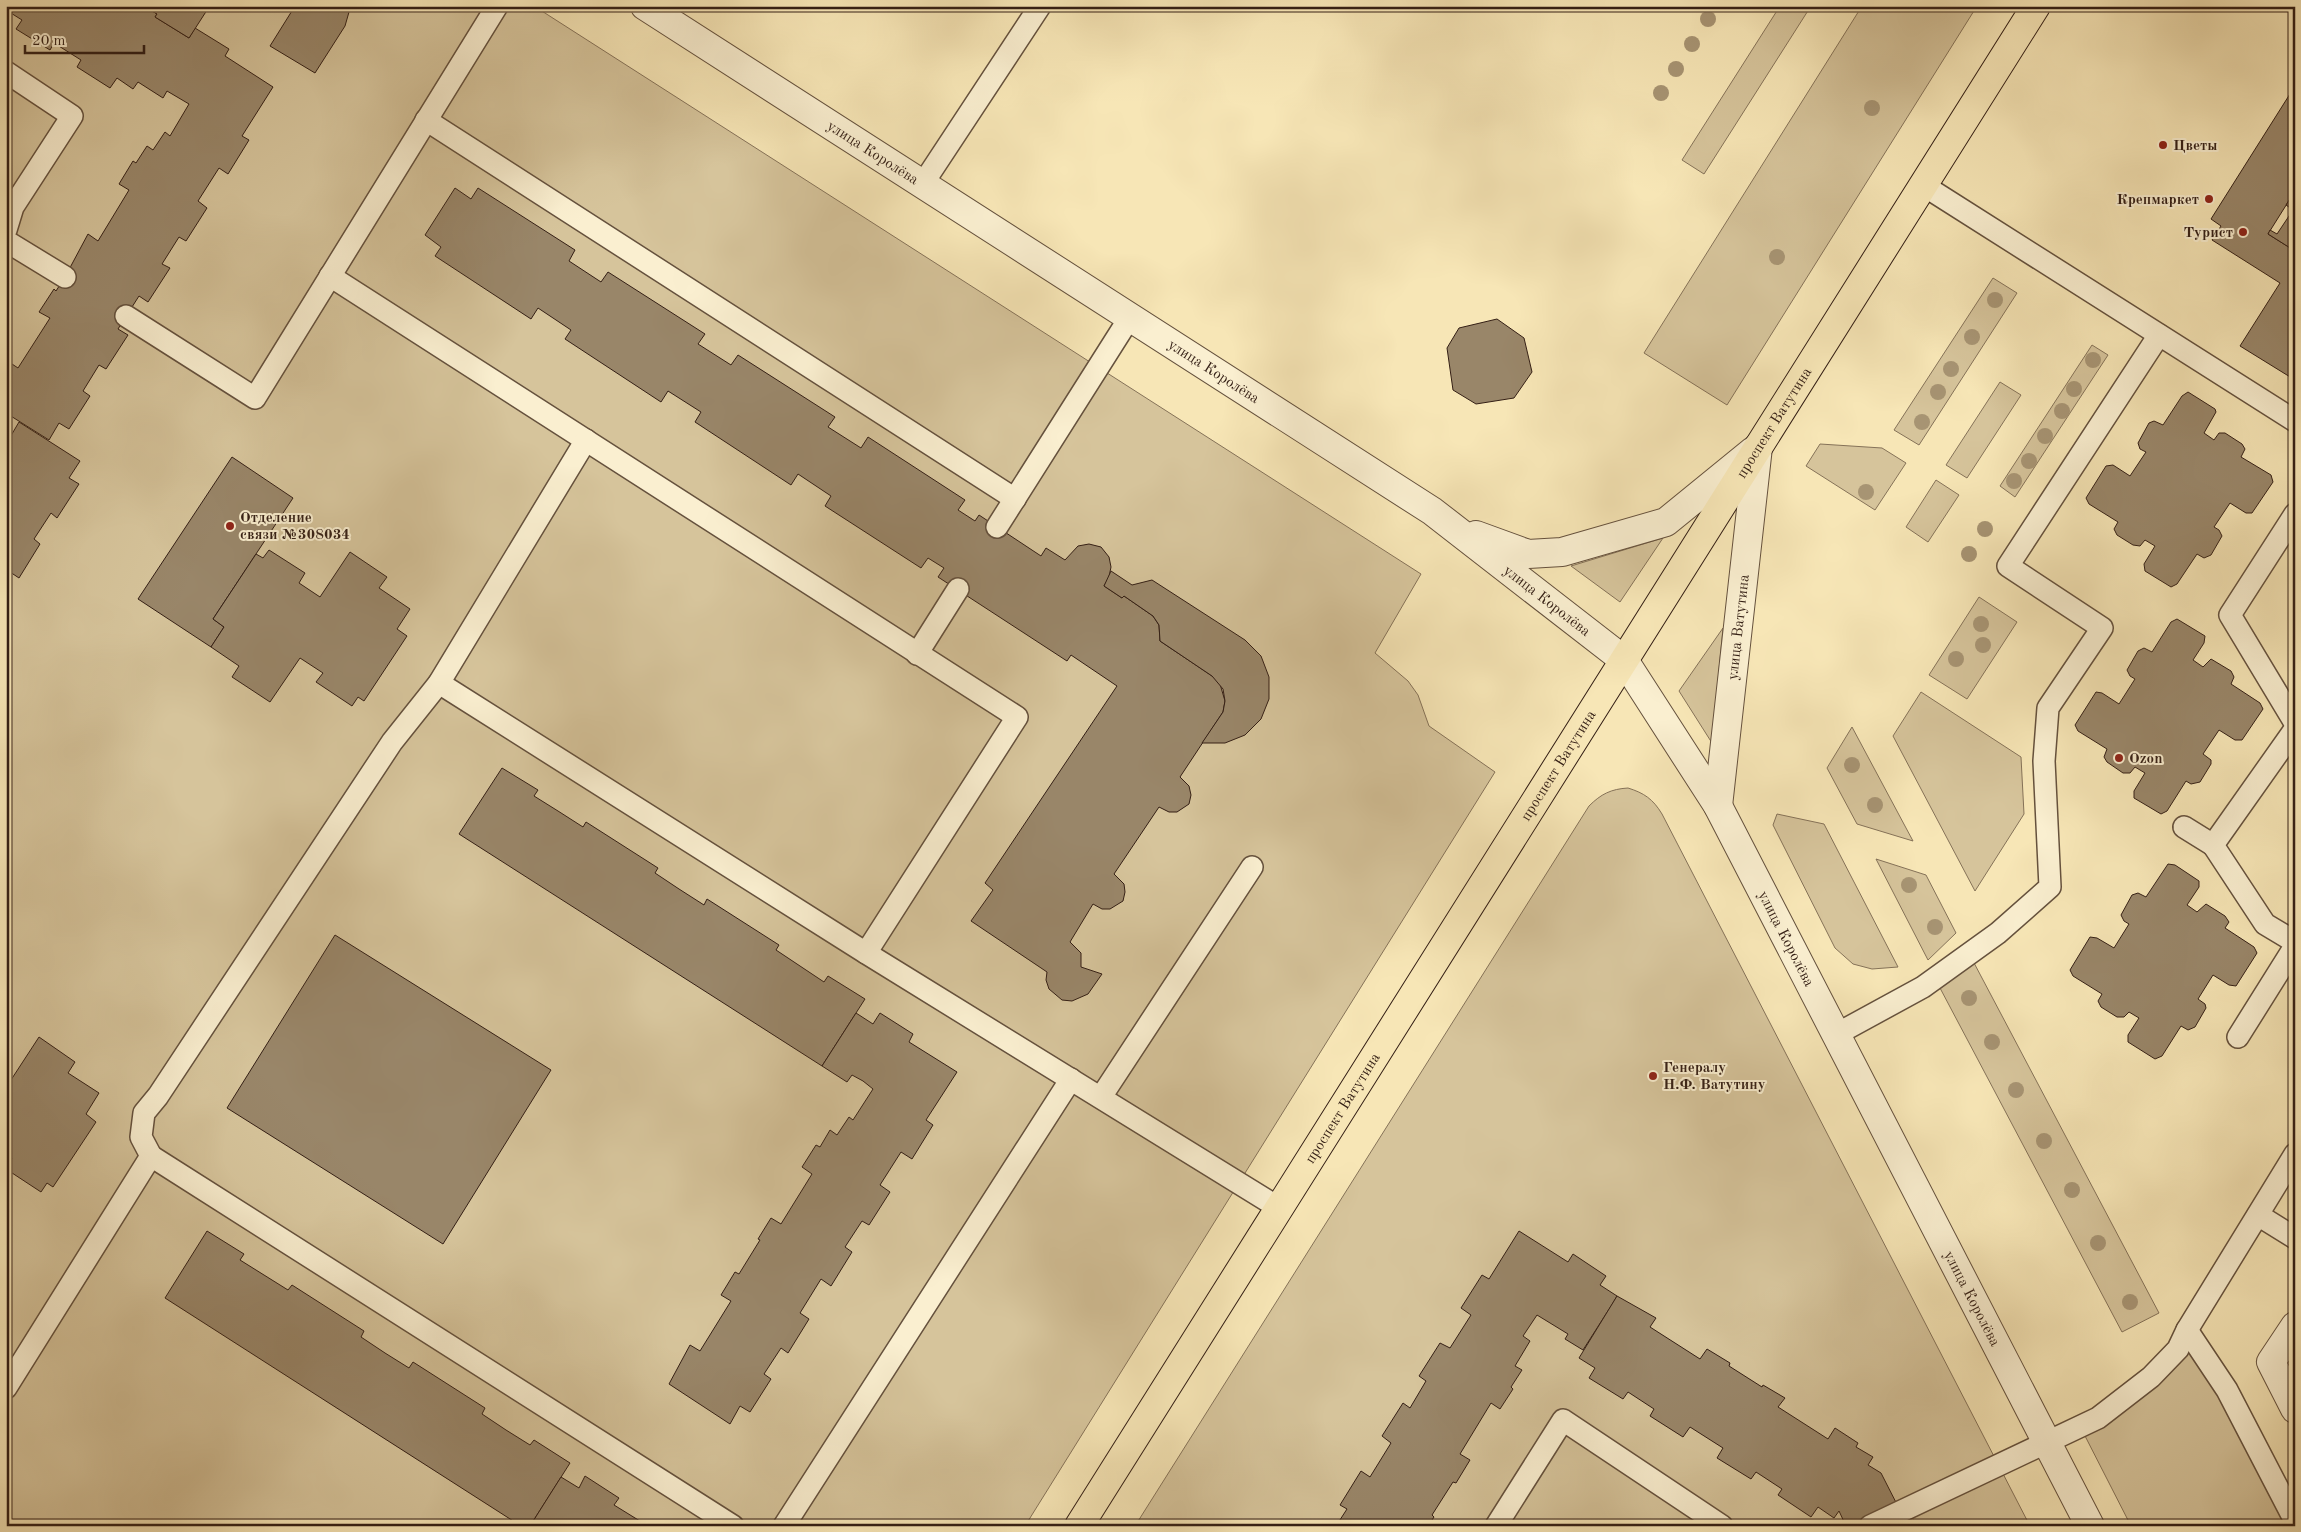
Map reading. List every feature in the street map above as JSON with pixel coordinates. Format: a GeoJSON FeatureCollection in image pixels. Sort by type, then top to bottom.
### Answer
{"type":"FeatureCollection","features":[{"type":"Feature","properties":{"kind":"main road","name":"проспект Ватутина"},"geometry":{"type":"LineString","coordinates":[[1079,1526],[2036,6]]}},
{"type":"Feature","properties":{"kind":"street","name":"улица Королёва"},"geometry":{"type":"LineString","coordinates":[[645,6],[1454,527],[1624,660],[1718,806],[2090,1526]]}},
{"type":"Feature","properties":{"kind":"street"},"geometry":{"type":"LineString","coordinates":[[1454,527],[1528,554],[1562,552],[1666,522],[1758,447]]}},
{"type":"Feature","properties":{"kind":"street","name":"улица Ватутина"},"geometry":{"type":"LineString","coordinates":[[1718,806],[1758,447]]}},
{"type":"Feature","properties":{"kind":"street"},"geometry":{"type":"LineString","coordinates":[[2295,1326],[2271,1362],[2295,1409]]}},
{"type":"Feature","properties":{"kind":"lane"},"geometry":{"type":"LineString","coordinates":[[126,316],[255,398],[497,6]]}},
{"type":"Feature","properties":{"kind":"lane"},"geometry":{"type":"LineString","coordinates":[[922,184],[1040,6]]}},
{"type":"Feature","properties":{"kind":"lane"},"geometry":{"type":"LineString","coordinates":[[6,72],[72,116],[13,207],[6,230]]}},
{"type":"Feature","properties":{"kind":"lane"},"geometry":{"type":"LineString","coordinates":[[426,120],[1015,499]]}},
{"type":"Feature","properties":{"kind":"lane"},"geometry":{"type":"LineString","coordinates":[[1923,185],[2295,421]]}},
{"type":"Feature","properties":{"kind":"lane"},"geometry":{"type":"LineString","coordinates":[[6,241],[65,277]]}},
{"type":"Feature","properties":{"kind":"lane"},"geometry":{"type":"LineString","coordinates":[[330,276],[1017,717],[866,953]]}},
{"type":"Feature","properties":{"kind":"lane"},"geometry":{"type":"LineString","coordinates":[[997,527],[1130,317]]}},
{"type":"Feature","properties":{"kind":"lane"},"geometry":{"type":"LineString","coordinates":[[1835,1035],[1923,988],[1998,933],[2050,887],[2044,762],[2048,708],[2102,628],[2008,566],[2159,335]]}},
{"type":"Feature","properties":{"kind":"lane"},"geometry":{"type":"LineString","coordinates":[[586,440],[439,683],[392,742],[158,1096],[144,1113],[141,1137],[151,1156],[733,1526]]}},
{"type":"Feature","properties":{"kind":"lane"},"geometry":{"type":"LineString","coordinates":[[2295,514],[2230,615],[2295,723]]}},
{"type":"Feature","properties":{"kind":"lane"},"geometry":{"type":"LineString","coordinates":[[917,654],[958,589]]}},
{"type":"Feature","properties":{"kind":"lane"},"geometry":{"type":"LineString","coordinates":[[439,683],[866,953],[1279,1208]]}},
{"type":"Feature","properties":{"kind":"lane"},"geometry":{"type":"LineString","coordinates":[[2213,845],[2295,729]]}},
{"type":"Feature","properties":{"kind":"lane"},"geometry":{"type":"LineString","coordinates":[[2184,827],[2213,845],[2265,924],[2295,944],[2238,1037]]}},
{"type":"Feature","properties":{"kind":"lane"},"geometry":{"type":"LineString","coordinates":[[1102,1097],[1252,867]]}},
{"type":"Feature","properties":{"kind":"lane"},"geometry":{"type":"LineString","coordinates":[[784,1526],[1071,1079]]}},
{"type":"Feature","properties":{"kind":"lane"},"geometry":{"type":"LineString","coordinates":[[1870,1526],[2098,1418],[2151,1377],[2178,1349],[2187,1330],[2295,1154]]}},
{"type":"Feature","properties":{"kind":"lane"},"geometry":{"type":"LineString","coordinates":[[6,1388],[151,1156]]}},
{"type":"Feature","properties":{"kind":"lane"},"geometry":{"type":"LineString","coordinates":[[2258,1214],[2295,1238]]}},
{"type":"Feature","properties":{"kind":"lane"},"geometry":{"type":"LineString","coordinates":[[2187,1330],[2227,1390],[2295,1521]]}},
{"type":"Feature","properties":{"kind":"lane"},"geometry":{"type":"LineString","coordinates":[[1496,1526],[1563,1420],[1722,1526]]}},
{"type":"Feature","properties":{"kind":"shaded area"},"geometry":{"type":"Polygon","coordinates":[[[6,6],[534,6],[1421,574],[1375,653],[1408,681],[1418,695],[1429,726],[1495,772],[1025,1526],[6,1526],[6,6]]]}},
{"type":"Feature","properties":{"kind":"shaded area"},"geometry":{"type":"Polygon","coordinates":[[[1780,6],[1811,6],[1704,174],[1682,160],[1780,6]]]}},
{"type":"Feature","properties":{"kind":"shaded area"},"geometry":{"type":"Polygon","coordinates":[[[1862,6],[1977,6],[1727,405],[1644,353],[1862,6]]]}},
{"type":"Feature","properties":{"kind":"shaded area"},"geometry":{"type":"Polygon","coordinates":[[[1993,278],[2017,293],[1919,445],[1894,430],[1993,278]]]}},
{"type":"Feature","properties":{"kind":"shaded area"},"geometry":{"type":"Polygon","coordinates":[[[2092,345],[2108,355],[2015,497],[2000,486],[2092,345]]]}},
{"type":"Feature","properties":{"kind":"shaded area"},"geometry":{"type":"Polygon","coordinates":[[[2000,382],[2021,395],[1967,478],[1946,465],[2000,382]]]}},
{"type":"Feature","properties":{"kind":"shaded area"},"geometry":{"type":"Polygon","coordinates":[[[1820,444],[1882,448],[1906,463],[1875,510],[1806,466],[1820,444]]]}},
{"type":"Feature","properties":{"kind":"shaded area"},"geometry":{"type":"Polygon","coordinates":[[[1936,480],[1959,495],[1928,542],[1906,527],[1936,480]]]}},
{"type":"Feature","properties":{"kind":"shaded area"},"geometry":{"type":"Polygon","coordinates":[[[1663,538],[1620,602],[1571,566],[1663,538]]]}},
{"type":"Feature","properties":{"kind":"shaded area"},"geometry":{"type":"Polygon","coordinates":[[[1979,597],[2017,622],[1967,699],[1929,675],[1979,597]]]}},
{"type":"Feature","properties":{"kind":"shaded area"},"geometry":{"type":"Polygon","coordinates":[[[1723,628],[1712,743],[1679,691],[1723,628]]]}},
{"type":"Feature","properties":{"kind":"shaded area"},"geometry":{"type":"Polygon","coordinates":[[[1921,692],[2021,757],[2024,814],[1975,891],[1893,736],[1921,692]]]}},
{"type":"Feature","properties":{"kind":"shaded area"},"geometry":{"type":"Polygon","coordinates":[[[1852,727],[1913,841],[1857,824],[1827,768],[1852,727]]]}},
{"type":"Feature","properties":{"kind":"shaded area"},"geometry":{"type":"Polygon","coordinates":[[[1628,788],[1648,797],[1662,814],[2030,1526],[1135,1526],[1589,806],[1607,793],[1628,788]]]}},
{"type":"Feature","properties":{"kind":"shaded area"},"geometry":{"type":"Polygon","coordinates":[[[1777,814],[1824,824],[1898,967],[1872,969],[1853,964],[1835,948],[1773,825],[1777,814]]]}},
{"type":"Feature","properties":{"kind":"shaded area"},"geometry":{"type":"Polygon","coordinates":[[[1876,859],[1926,875],[1956,933],[1928,960],[1876,859]]]}},
{"type":"Feature","properties":{"kind":"shaded area"},"geometry":{"type":"Polygon","coordinates":[[[1973,961],[2159,1313],[2122,1332],[1940,988],[1973,961]]]}},
{"type":"Feature","properties":{"kind":"shaded area"},"geometry":{"type":"Polygon","coordinates":[[[2188,1338],[2292,1526],[2131,1526],[2083,1432],[2188,1338]]]}},
{"type":"Feature","properties":{"kind":"building"},"geometry":{"type":"Polygon","coordinates":[[[6,6],[121,6],[128,10],[130,6],[144,6],[157,14],[155,17],[189,38],[195,28],[229,49],[225,56],[273,87],[242,136],[249,140],[228,174],[219,168],[198,201],[207,208],[186,241],[179,237],[162,264],[170,268],[148,302],[139,296],[118,329],[128,335],[106,369],[99,365],[83,391],[90,396],[69,429],[59,423],[49,440],[6,413],[6,367],[9,362],[18,368],[50,318],[39,312],[54,289],[56,291],[65,277],[88,234],[98,241],[129,190],[119,184],[133,161],[136,163],[147,146],[153,150],[165,132],[170,136],[189,104],[167,91],[163,98],[138,82],[133,89],[117,78],[110,88],[77,67],[81,60],[54,43],[50,50],[16,29],[22,20],[6,10],[6,6]]]}},
{"type":"Feature","properties":{"kind":"building"},"geometry":{"type":"Polygon","coordinates":[[[144,6],[209,7],[189,38],[155,17],[157,14],[144,6]]]}},
{"type":"Feature","properties":{"kind":"building"},"geometry":{"type":"Polygon","coordinates":[[[295,6],[345,6],[349,12],[345,26],[315,73],[270,46],[295,6]]]}},
{"type":"Feature","properties":{"kind":"building","name":"Турист"},"geometry":{"type":"Polygon","coordinates":[[[2295,86],[2295,191],[2268,234],[2295,251],[2295,380],[2240,346],[2280,283],[2212,240],[2221,226],[2211,219],[2295,86]]]}},
{"type":"Feature","properties":{"kind":"building"},"geometry":{"type":"Polygon","coordinates":[[[455,188],[471,199],[478,188],[575,250],[569,261],[601,282],[608,272],[705,334],[698,344],[731,365],[738,355],[835,417],[828,427],[861,448],[868,437],[965,500],[958,510],[975,521],[979,515],[1041,556],[1046,548],[1065,560],[1078,546],[1089,544],[1101,547],[1109,557],[1111,567],[1109,577],[1104,586],[1122,598],[1124,596],[1153,616],[1159,625],[1160,641],[1212,676],[1220,684],[1225,701],[1223,712],[1180,777],[1189,786],[1191,795],[1189,804],[1177,812],[1169,812],[1159,807],[1114,874],[1124,884],[1123,901],[1110,909],[1102,909],[1093,904],[1070,942],[1081,953],[1081,967],[1102,974],[1088,994],[1072,1001],[1062,1000],[1049,989],[1046,980],[1047,972],[971,921],[993,890],[985,883],[1117,686],[1071,655],[1067,661],[938,577],[944,568],[928,558],[921,568],[825,506],[831,496],[798,474],[791,485],[695,422],[701,412],[668,391],[661,402],[565,339],[571,330],[538,308],[531,319],[435,256],[441,247],[425,235],[455,188]]]}},
{"type":"Feature","properties":{"kind":"building"},"geometry":{"type":"Polygon","coordinates":[[[2295,191],[2295,251],[2268,234],[2270,230],[2277,234],[2293,210],[2286,205],[2295,191]]]}},
{"type":"Feature","properties":{"kind":"building"},"geometry":{"type":"Polygon","coordinates":[[[1497,319],[1524,338],[1532,372],[1514,398],[1476,404],[1453,390],[1447,348],[1459,328],[1497,319]]]}},
{"type":"Feature","properties":{"kind":"building"},"geometry":{"type":"Polygon","coordinates":[[[2188,392],[2215,409],[2216,412],[2204,433],[2214,440],[2219,433],[2225,433],[2242,444],[2245,449],[2241,457],[2271,475],[2273,482],[2252,513],[2246,513],[2230,503],[2214,527],[2219,530],[2222,536],[2211,555],[2204,558],[2197,554],[2177,584],[2171,587],[2145,571],[2144,564],[2155,546],[2145,540],[2140,546],[2133,545],[2117,535],[2114,529],[2118,522],[2089,504],[2086,498],[2106,466],[2113,465],[2130,476],[2146,452],[2140,449],[2138,443],[2149,423],[2154,421],[2163,425],[2182,396],[2188,392]]]}},
{"type":"Feature","properties":{"kind":"building"},"geometry":{"type":"Polygon","coordinates":[[[19,422],[80,461],[69,478],[79,484],[57,518],[51,513],[34,539],[40,544],[19,578],[10,572],[6,577],[6,438],[9,439],[19,422]]]}},
{"type":"Feature","properties":{"kind":"building","name":"Отделение связи №308034"},"geometry":{"type":"Polygon","coordinates":[[[232,457],[293,498],[213,619],[224,627],[211,647],[138,599],[232,457]]]}},
{"type":"Feature","properties":{"kind":"building"},"geometry":{"type":"Polygon","coordinates":[[[269,550],[305,573],[299,583],[320,597],[350,552],[387,577],[379,588],[410,609],[397,629],[407,636],[364,701],[358,697],[352,706],[316,682],[323,673],[300,658],[270,702],[232,677],[239,666],[211,647],[224,627],[213,619],[256,554],[263,558],[269,550]]]}},
{"type":"Feature","properties":{"kind":"building"},"geometry":{"type":"Polygon","coordinates":[[[1111,571],[1132,585],[1152,580],[1245,640],[1261,656],[1269,677],[1269,699],[1261,719],[1245,735],[1225,743],[1202,743],[1223,712],[1225,701],[1223,689],[1212,676],[1160,641],[1159,625],[1153,616],[1124,596],[1122,598],[1104,586],[1111,571]]]}},
{"type":"Feature","properties":{"kind":"building"},"geometry":{"type":"Polygon","coordinates":[[[2177,619],[2205,636],[2204,643],[2193,660],[2203,667],[2211,659],[2231,671],[2234,677],[2231,684],[2260,703],[2263,709],[2242,740],[2235,740],[2219,730],[2203,754],[2211,760],[2211,764],[2200,782],[2191,784],[2186,781],[2167,811],[2161,814],[2134,798],[2134,791],[2145,773],[2135,767],[2130,773],[2123,773],[2107,762],[2104,757],[2107,749],[2078,731],[2075,725],[2096,692],[2102,693],[2119,704],[2135,679],[2130,676],[2127,670],[2138,651],[2144,648],[2152,652],[2171,622],[2177,619]]]}},
{"type":"Feature","properties":{"kind":"building"},"geometry":{"type":"Polygon","coordinates":[[[502,768],[538,790],[534,796],[583,827],[586,822],[658,868],[655,873],[704,905],[707,899],[779,945],[776,950],[824,982],[828,976],[865,999],[822,1066],[459,834],[502,768]]]}},
{"type":"Feature","properties":{"kind":"building"},"geometry":{"type":"Polygon","coordinates":[[[2168,864],[2175,865],[2199,881],[2199,887],[2187,905],[2197,912],[2206,904],[2225,916],[2229,922],[2225,928],[2254,947],[2257,953],[2236,986],[2229,985],[2213,975],[2198,999],[2205,1004],[2206,1008],[2195,1027],[2188,1030],[2181,1026],[2162,1056],[2155,1059],[2128,1042],[2128,1035],[2139,1018],[2129,1012],[2124,1017],[2117,1017],[2101,1007],[2098,1001],[2102,994],[2073,976],[2070,970],[2090,937],[2097,938],[2114,948],[2129,924],[2124,921],[2121,915],[2132,895],[2138,893],[2146,897],[2168,864]]]}},
{"type":"Feature","properties":{"kind":"building"},"geometry":{"type":"Polygon","coordinates":[[[335,935],[551,1070],[443,1244],[227,1108],[335,935]]]}},
{"type":"Feature","properties":{"kind":"building"},"geometry":{"type":"Polygon","coordinates":[[[856,1013],[873,1024],[880,1013],[913,1034],[909,1042],[957,1072],[926,1120],[933,1125],[912,1159],[901,1152],[880,1185],[890,1192],[869,1225],[862,1221],[845,1247],[852,1252],[831,1286],[821,1279],[800,1313],[809,1319],[788,1353],[781,1348],[764,1374],[771,1379],[750,1412],[740,1406],[730,1424],[669,1384],[690,1345],[700,1351],[731,1301],[721,1295],[735,1272],[739,1274],[771,1218],[781,1224],[812,1174],[802,1167],[816,1145],[820,1147],[830,1130],[837,1135],[849,1117],[853,1120],[873,1089],[852,1075],[847,1082],[822,1066],[856,1013]]]}},
{"type":"Feature","properties":{"kind":"building"},"geometry":{"type":"Polygon","coordinates":[[[39,1037],[75,1062],[68,1073],[99,1093],[86,1114],[96,1122],[53,1187],[47,1183],[41,1192],[6,1169],[12,1158],[6,1155],[6,1081],[9,1083],[39,1037]]]}},
{"type":"Feature","properties":{"kind":"building"},"geometry":{"type":"Polygon","coordinates":[[[207,1231],[244,1254],[240,1260],[288,1290],[292,1285],[364,1331],[361,1337],[385,1353],[409,1368],[413,1362],[485,1408],[482,1414],[506,1430],[530,1445],[534,1440],[570,1463],[530,1526],[521,1526],[165,1298],[207,1231]]]}},
{"type":"Feature","properties":{"kind":"building"},"geometry":{"type":"Polygon","coordinates":[[[1519,1231],[1568,1262],[1573,1254],[1606,1276],[1600,1285],[1617,1296],[1613,1303],[1583,1350],[1565,1339],[1568,1334],[1537,1315],[1523,1336],[1530,1341],[1515,1366],[1522,1370],[1511,1387],[1513,1389],[1500,1409],[1491,1403],[1460,1454],[1470,1460],[1456,1483],[1453,1482],[1432,1515],[1434,1517],[1428,1526],[1336,1526],[1347,1509],[1340,1505],[1361,1471],[1370,1477],[1391,1443],[1382,1436],[1403,1403],[1410,1408],[1426,1381],[1419,1376],[1440,1343],[1450,1348],[1471,1315],[1461,1308],[1482,1275],[1489,1279],[1519,1231]]]}},
{"type":"Feature","properties":{"kind":"building"},"geometry":{"type":"Polygon","coordinates":[[[1617,1296],[1656,1318],[1650,1327],[1700,1359],[1707,1349],[1730,1363],[1729,1366],[1762,1387],[1763,1385],[1785,1398],[1778,1407],[1828,1439],[1835,1428],[1858,1443],[1856,1447],[1873,1457],[1868,1465],[1881,1473],[1907,1524],[1914,1520],[1917,1526],[1846,1526],[1839,1511],[1834,1518],[1818,1507],[1811,1517],[1778,1495],[1782,1489],[1756,1472],[1751,1479],[1717,1458],[1723,1448],[1690,1427],[1683,1437],[1650,1416],[1654,1409],[1628,1392],[1623,1399],[1589,1378],[1595,1368],[1579,1358],[1617,1296]]]}},
{"type":"Feature","properties":{"kind":"building"},"geometry":{"type":"Polygon","coordinates":[[[2295,1360],[2295,1383],[2287,1372],[2295,1360]]]}},
{"type":"Feature","properties":{"kind":"building"},"geometry":{"type":"Polygon","coordinates":[[[585,1476],[619,1498],[614,1505],[648,1526],[530,1526],[561,1477],[579,1488],[585,1476]]]}},
{"type":"Feature","properties":{"kind":"place","name":"Цветы"},"geometry":{"type":"Point","coordinates":[2163,145]}},
{"type":"Feature","properties":{"kind":"place","name":"Крепмаркет"},"geometry":{"type":"Point","coordinates":[2209,199]}},
{"type":"Feature","properties":{"kind":"place","name":"Турист"},"geometry":{"type":"Point","coordinates":[2243,232]}},
{"type":"Feature","properties":{"kind":"place","name":"Отделение связи №308034"},"geometry":{"type":"Point","coordinates":[230,526]}},
{"type":"Feature","properties":{"kind":"place","name":"Ozon"},"geometry":{"type":"Point","coordinates":[2119,758]}},
{"type":"Feature","properties":{"kind":"place","name":"Генералу Н.Ф. Ватутину"},"geometry":{"type":"Point","coordinates":[1653,1076]}}]}
